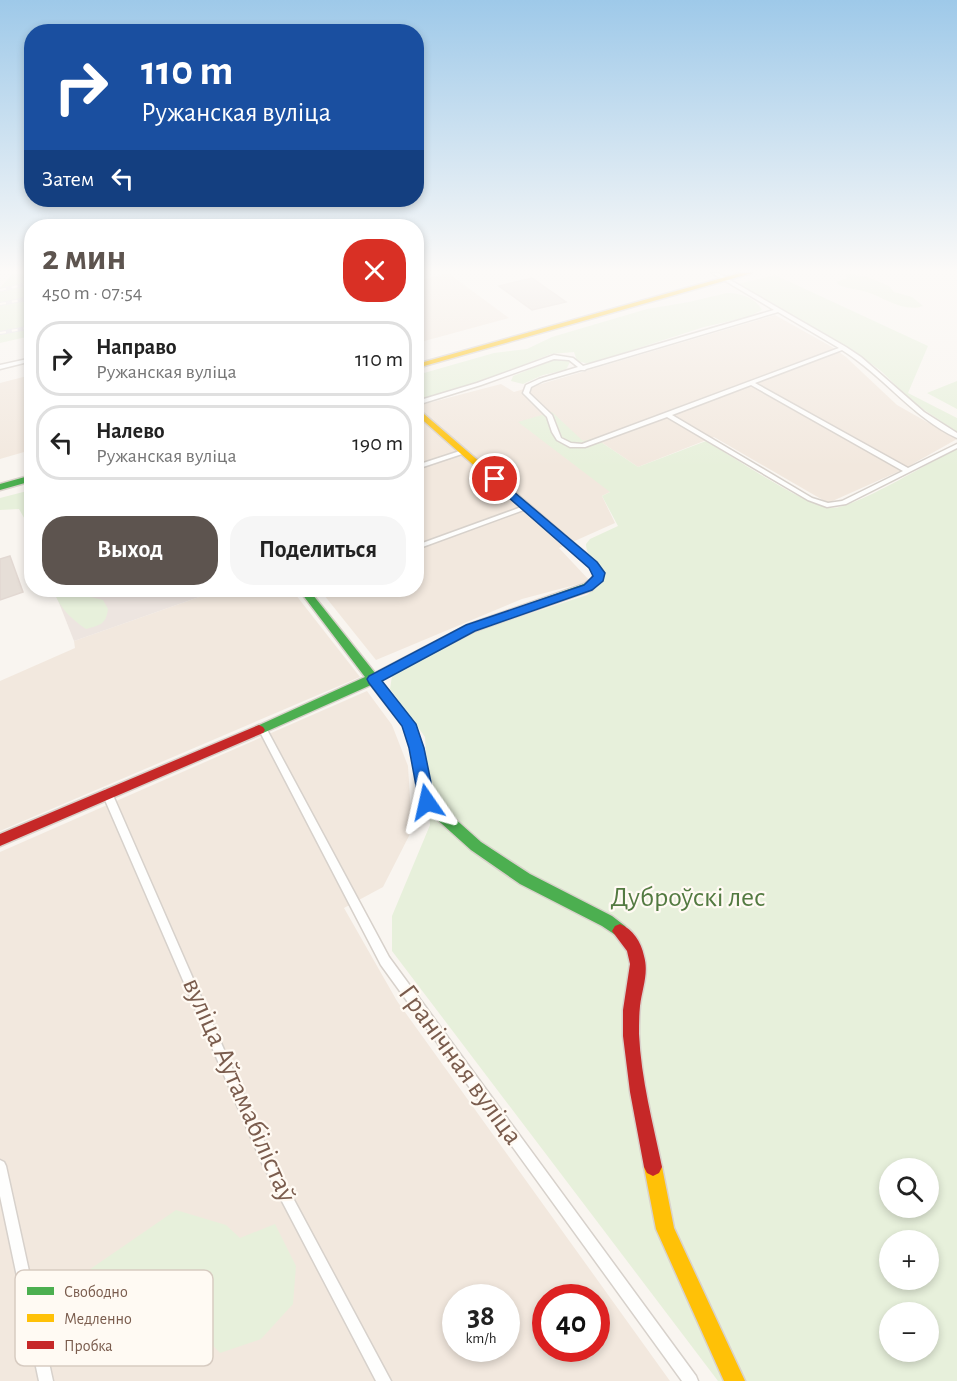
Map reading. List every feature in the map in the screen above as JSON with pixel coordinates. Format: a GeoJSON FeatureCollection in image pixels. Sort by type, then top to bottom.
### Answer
{"type":"FeatureCollection","features":[{"type":"Feature","properties":{"kind":"main road"},"geometry":{"type":"LineString","coordinates":[[424,359],[502,337]]}},
{"type":"Feature","properties":{"kind":"main road"},"geometry":{"type":"LineString","coordinates":[[424,364],[514,337]]}},
{"type":"Feature","properties":{"kind":"main road"},"geometry":{"type":"LineString","coordinates":[[0,840],[374,679],[471,628],[588,588],[596,582],[599,573],[597,569],[424,417]]}},
{"type":"Feature","properties":{"kind":"main road"},"geometry":{"type":"LineString","coordinates":[[0,480],[24,473]]}},
{"type":"Feature","properties":{"kind":"main road"},"geometry":{"type":"LineString","coordinates":[[0,487],[24,480]]}},
{"type":"Feature","properties":{"kind":"main road"},"geometry":{"type":"LineString","coordinates":[[310,597],[408,724],[417,748],[427,802],[476,846],[525,879],[607,921],[627,936],[633,946],[638,959],[637,985],[631,1015],[635,1072],[665,1229],[735,1381]]}},
{"type":"Feature","properties":{"kind":"street"},"geometry":{"type":"LineString","coordinates":[[689,337],[531,384],[525,391],[530,399],[550,416],[559,439],[576,446],[589,444],[844,348]]}},
{"type":"Feature","properties":{"kind":"street"},"geometry":{"type":"LineString","coordinates":[[825,337],[876,370],[922,413],[957,436]]}},
{"type":"Feature","properties":{"kind":"street"},"geometry":{"type":"LineString","coordinates":[[424,401],[554,357],[571,359],[583,369]]}},
{"type":"Feature","properties":{"kind":"street"},"geometry":{"type":"LineString","coordinates":[[0,367],[24,361]]}},
{"type":"Feature","properties":{"kind":"street"},"geometry":{"type":"LineString","coordinates":[[751,383],[907,471]]}},
{"type":"Feature","properties":{"kind":"street"},"geometry":{"type":"LineString","coordinates":[[668,415],[810,499],[827,505],[844,503],[957,446]]}},
{"type":"Feature","properties":{"kind":"street"},"geometry":{"type":"LineString","coordinates":[[424,465],[464,452]]}},
{"type":"Feature","properties":{"kind":"street"},"geometry":{"type":"LineString","coordinates":[[424,544],[527,507]]}},
{"type":"Feature","properties":{"kind":"street","name":"Гранічная вуліца"},"geometry":{"type":"LineString","coordinates":[[262,728],[385,962],[691,1381]]}},
{"type":"Feature","properties":{"kind":"street","name":"вуліца Аўтамабілістаў"},"geometry":{"type":"LineString","coordinates":[[107,793],[266,1159],[384,1381]]}},
{"type":"Feature","properties":{"kind":"street"},"geometry":{"type":"LineString","coordinates":[[0,1166],[22,1270]]}},
{"type":"Feature","properties":{"kind":"street"},"geometry":{"type":"LineString","coordinates":[[43,1366],[46,1381]]}},
{"type":"Feature","properties":{"kind":"shaded area"},"geometry":{"type":"Polygon","coordinates":[[[424,337],[437,337],[424,341],[424,337]]]}},
{"type":"Feature","properties":{"kind":"shaded area"},"geometry":{"type":"Polygon","coordinates":[[[699,337],[815,337],[846,357],[897,405],[957,439],[902,470],[828,503],[714,437],[638,467],[595,438],[610,492],[602,496],[615,523],[559,548],[590,581],[522,599],[376,660],[326,597],[424,597],[424,404],[501,384],[514,392],[699,337]]]}},
{"type":"Feature","properties":{"kind":"shaded area"},"geometry":{"type":"Polygon","coordinates":[[[24,377],[24,452],[0,459],[0,383],[24,377]]]}},
{"type":"Feature","properties":{"kind":"shaded area"},"geometry":{"type":"Polygon","coordinates":[[[57,597],[199,597],[74,641],[57,597]]]}},
{"type":"Feature","properties":{"kind":"shaded area"},"geometry":{"type":"Polygon","coordinates":[[[199,597],[297,597],[360,677],[0,831],[0,681],[75,648],[74,641],[199,597]]]}},
{"type":"Feature","properties":{"kind":"shaded area"},"geometry":{"type":"Polygon","coordinates":[[[367,691],[392,725],[408,766],[412,830],[383,887],[344,908],[397,1001],[600,1284],[532,1284],[532,1362],[610,1362],[610,1297],[670,1381],[0,1381],[0,852],[367,691]]]}},
{"type":"Feature","properties":{"kind":"green space"},"geometry":{"type":"Polygon","coordinates":[[[0,337],[24,337],[24,338],[0,343],[0,337]]]}},
{"type":"Feature","properties":{"kind":"green space"},"geometry":{"type":"Polygon","coordinates":[[[551,337],[672,337],[589,364],[577,361],[574,352],[551,354],[485,380],[424,398],[424,373],[494,353],[527,349],[551,337]]]}},
{"type":"Feature","properties":{"kind":"green space"},"geometry":{"type":"Polygon","coordinates":[[[829,337],[910,337],[928,346],[908,393],[957,418],[957,432],[914,403],[881,371],[854,351],[829,337]]]}},
{"type":"Feature","properties":{"kind":"green space"},"geometry":{"type":"Polygon","coordinates":[[[558,358],[570,362],[566,370],[543,375],[523,384],[511,381],[513,376],[558,358]]]}},
{"type":"Feature","properties":{"kind":"green space"},"geometry":{"type":"Polygon","coordinates":[[[957,381],[957,409],[927,393],[957,381]]]}},
{"type":"Feature","properties":{"kind":"green space","name":"Дуброўскі лес"},"geometry":{"type":"Polygon","coordinates":[[[552,412],[583,441],[595,438],[638,467],[706,441],[788,490],[805,499],[832,508],[875,493],[957,448],[957,1381],[718,1381],[392,951],[392,916],[430,825],[425,737],[390,689],[392,676],[397,671],[467,634],[587,595],[603,582],[586,544],[590,539],[618,526],[602,496],[610,492],[518,422],[552,412]]]}},
{"type":"Feature","properties":{"kind":"green space"},"geometry":{"type":"Polygon","coordinates":[[[24,492],[24,518],[19,509],[0,510],[0,498],[24,492]]]}},
{"type":"Feature","properties":{"kind":"green space"},"geometry":{"type":"Polygon","coordinates":[[[56,597],[90,597],[103,600],[108,609],[106,618],[99,625],[86,629],[66,612],[56,597]]]}},
{"type":"Feature","properties":{"kind":"green space"},"geometry":{"type":"Polygon","coordinates":[[[176,1210],[226,1225],[240,1238],[275,1224],[296,1266],[293,1304],[261,1339],[220,1353],[213,1345],[213,1270],[89,1270],[176,1210]]]}},
{"type":"Feature","properties":{"kind":"building"},"geometry":{"type":"Polygon","coordinates":[[[10,556],[23,592],[0,600],[0,559],[10,556]]]}},
{"type":"Feature","properties":{"kind":"traffic: fast"},"geometry":{"type":"LineString","coordinates":[[0,487],[24,480]]}},
{"type":"Feature","properties":{"kind":"traffic: fast"},"geometry":{"type":"LineString","coordinates":[[259,730],[345,693],[471,628],[588,587],[597,578]]}},
{"type":"Feature","properties":{"kind":"traffic: fast"},"geometry":{"type":"LineString","coordinates":[[309,597],[408,724],[417,748],[427,802],[476,846],[525,879],[607,921],[620,931]]}},
{"type":"Feature","properties":{"kind":"traffic: slow"},"geometry":{"type":"LineString","coordinates":[[424,364],[519,337]]}},
{"type":"Feature","properties":{"kind":"traffic: slow"},"geometry":{"type":"LineString","coordinates":[[424,417],[593,565],[599,573],[597,578]]}},
{"type":"Feature","properties":{"kind":"traffic: slow"},"geometry":{"type":"LineString","coordinates":[[653,1167],[665,1229],[735,1381]]}},
{"type":"Feature","properties":{"kind":"traffic: jam"},"geometry":{"type":"LineString","coordinates":[[0,840],[259,730]]}},
{"type":"Feature","properties":{"kind":"traffic: jam"},"geometry":{"type":"LineString","coordinates":[[620,931],[633,946],[638,964],[631,1010],[631,1036],[638,1092],[653,1167]]}},
{"type":"Feature","properties":{"kind":"route"},"geometry":{"type":"LineString","coordinates":[[427,802],[417,748],[408,724],[374,679],[471,628],[588,588],[598,578],[599,573],[593,565],[495,479]]}}]}
